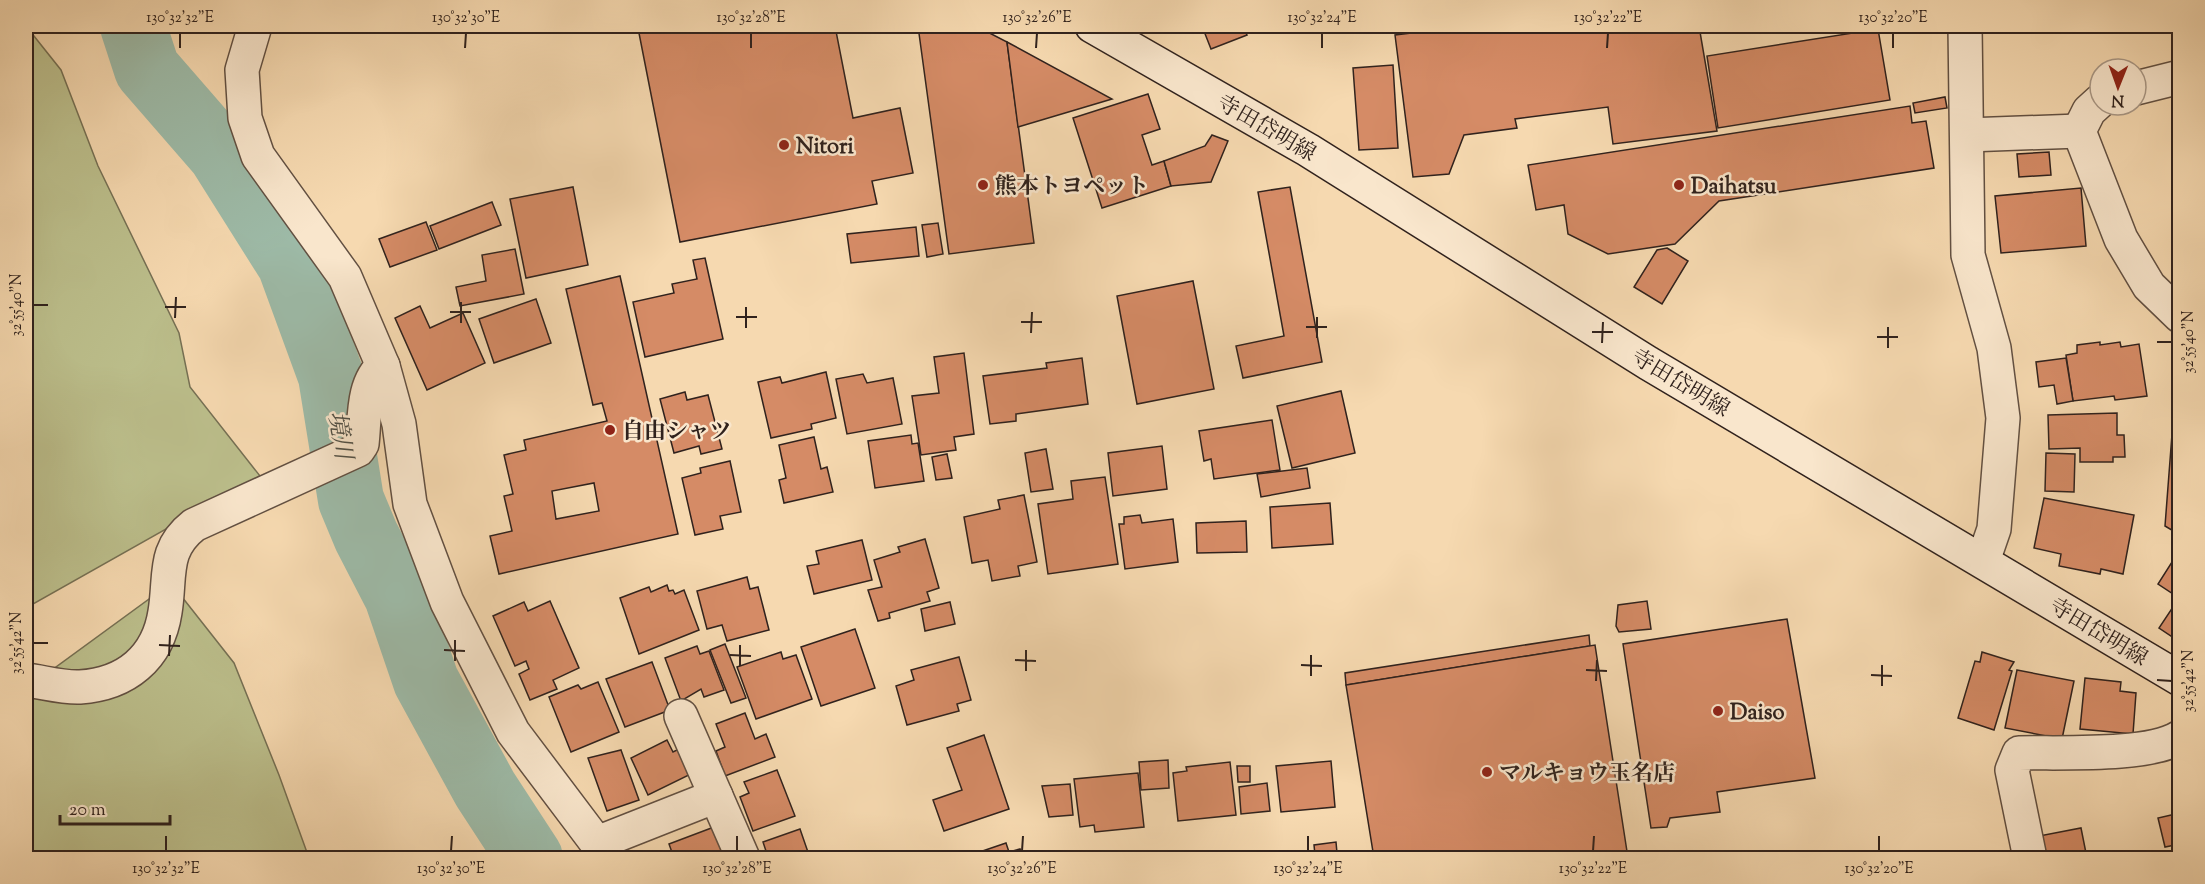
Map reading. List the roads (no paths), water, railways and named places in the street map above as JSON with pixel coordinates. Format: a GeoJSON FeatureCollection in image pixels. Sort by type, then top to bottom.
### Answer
{"type":"FeatureCollection","features":[{"type":"Feature","properties":{"kind":"street"},"geometry":{"type":"LineString","coordinates":[[255,26],[242,70],[245,118],[258,156],[345,277],[383,366],[399,424],[410,504],[447,602],[513,732],[602,851],[716,796]]}},
{"type":"Feature","properties":{"kind":"street","name":"寺田岱明線"},"geometry":{"type":"LineString","coordinates":[[1092,26],[1308,150],[1648,363],[2180,679]]}},
{"type":"Feature","properties":{"kind":"street"},"geometry":{"type":"LineString","coordinates":[[1965,26],[1968,255],[1994,348],[2003,418],[1994,529],[1983,561]]}},
{"type":"Feature","properties":{"kind":"street"},"geometry":{"type":"LineString","coordinates":[[2148,85],[2180,77]]}},
{"type":"Feature","properties":{"kind":"street"},"geometry":{"type":"LineString","coordinates":[[2088,113],[2079,131],[2121,239],[2149,286],[2180,316]]}},
{"type":"Feature","properties":{"kind":"street"},"geometry":{"type":"LineString","coordinates":[[1967,135],[2079,131]]}},
{"type":"Feature","properties":{"kind":"street"},"geometry":{"type":"LineString","coordinates":[[26,680],[80,687],[120,679],[149,656],[165,614],[169,562],[180,536],[194,525],[358,450],[362,444],[369,386],[373,374],[383,366]]}},
{"type":"Feature","properties":{"kind":"street"},"geometry":{"type":"LineString","coordinates":[[681,717],[743,858]]}},
{"type":"Feature","properties":{"kind":"street"},"geometry":{"type":"LineString","coordinates":[[2030,858],[2012,770],[2019,753],[2138,749],[2170,744],[2180,738]]}},
{"type":"Feature","properties":{"kind":"waterway","name":"境川"},"geometry":{"type":"LineString","coordinates":[[133,26],[147,69],[220,153],[290,264],[331,376],[351,500],[366,536],[397,596],[426,681],[485,789],[530,858]]}},
{"type":"Feature","properties":{"kind":"place","name":"Nitori"},"geometry":{"type":"Point","coordinates":[784,145]}},
{"type":"Feature","properties":{"kind":"place","name":"熊本トヨペット"},"geometry":{"type":"Point","coordinates":[983,185]}},
{"type":"Feature","properties":{"kind":"place","name":"Daihatsu"},"geometry":{"type":"Point","coordinates":[1679,185]}},
{"type":"Feature","properties":{"kind":"place","name":"自由シャツ"},"geometry":{"type":"Point","coordinates":[610,430]}},
{"type":"Feature","properties":{"kind":"place","name":"Daiso"},"geometry":{"type":"Point","coordinates":[1718,711]}},
{"type":"Feature","properties":{"kind":"place","name":"マルキョウ玉名店"},"geometry":{"type":"Point","coordinates":[1487,772]}}]}
